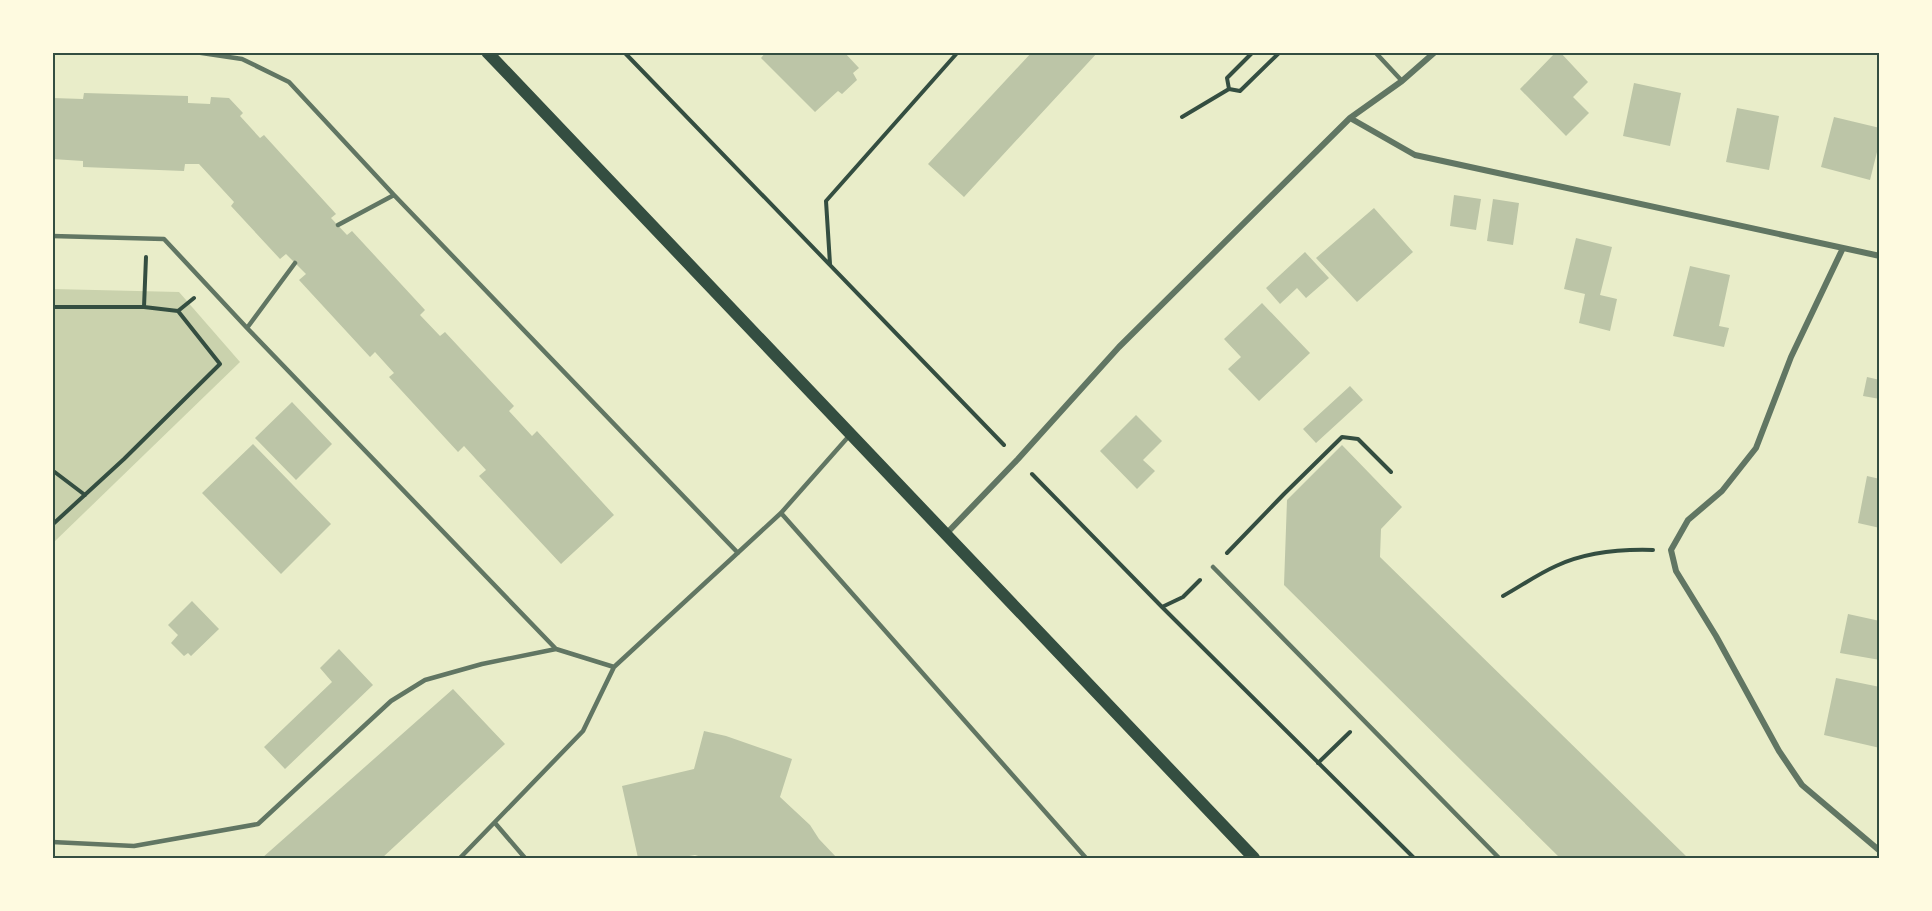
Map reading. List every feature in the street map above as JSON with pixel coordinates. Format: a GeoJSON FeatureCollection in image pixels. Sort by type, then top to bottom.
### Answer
{"type":"FeatureCollection","features":[{"type":"Feature","properties":{"kind":"main road"},"geometry":{"type":"LineString","coordinates":[[487,52],[1254,858]]}},
{"type":"Feature","properties":{"kind":"street"},"geometry":{"type":"LineString","coordinates":[[946,534],[1018,459],[1119,347],[1350,118],[1402,81],[1435,52]]}},
{"type":"Feature","properties":{"kind":"street"},"geometry":{"type":"LineString","coordinates":[[1350,118],[1415,155],[1880,256]]}},
{"type":"Feature","properties":{"kind":"street"},"geometry":{"type":"LineString","coordinates":[[1843,248],[1791,357],[1756,448],[1722,491],[1688,520],[1671,550],[1676,571],[1716,636],[1779,752],[1802,785],[1880,852],[1873,858]]}},
{"type":"Feature","properties":{"kind":"lane"},"geometry":{"type":"LineString","coordinates":[[195,52],[242,59],[289,82],[394,195],[738,553]]}},
{"type":"Feature","properties":{"kind":"lane"},"geometry":{"type":"LineString","coordinates":[[1375,52],[1402,81]]}},
{"type":"Feature","properties":{"kind":"lane"},"geometry":{"type":"LineString","coordinates":[[338,225],[394,195]]}},
{"type":"Feature","properties":{"kind":"lane"},"geometry":{"type":"LineString","coordinates":[[52,236],[164,239],[246,328],[556,649]]}},
{"type":"Feature","properties":{"kind":"lane"},"geometry":{"type":"LineString","coordinates":[[246,328],[295,263]]}},
{"type":"Feature","properties":{"kind":"lane"},"geometry":{"type":"LineString","coordinates":[[460,858],[583,731],[614,667],[781,513],[851,434]]}},
{"type":"Feature","properties":{"kind":"lane"},"geometry":{"type":"LineString","coordinates":[[781,513],[1086,858]]}},
{"type":"Feature","properties":{"kind":"lane"},"geometry":{"type":"LineString","coordinates":[[1213,567],[1499,858]]}},
{"type":"Feature","properties":{"kind":"lane"},"geometry":{"type":"LineString","coordinates":[[52,842],[134,846],[258,824],[391,701],[424,680],[482,664],[556,649],[614,667]]}},
{"type":"Feature","properties":{"kind":"lane"},"geometry":{"type":"LineString","coordinates":[[495,823],[525,858]]}},
{"type":"Feature","properties":{"kind":"path"},"geometry":{"type":"LineString","coordinates":[[830,265],[826,201],[958,52]]}},
{"type":"Feature","properties":{"kind":"path"},"geometry":{"type":"LineString","coordinates":[[1228,89],[1227,78],[1253,52]]}},
{"type":"Feature","properties":{"kind":"path"},"geometry":{"type":"LineString","coordinates":[[1182,117],[1228,89],[1240,91],[1280,52]]}},
{"type":"Feature","properties":{"kind":"path"},"geometry":{"type":"LineString","coordinates":[[144,307],[147,238]]}},
{"type":"Feature","properties":{"kind":"path"},"geometry":{"type":"LineString","coordinates":[[52,307],[144,307],[178,310],[220,364],[124,459],[52,525]]}},
{"type":"Feature","properties":{"kind":"path"},"geometry":{"type":"LineString","coordinates":[[1162,607],[1183,597],[1342,437],[1358,439],[1391,472]]}},
{"type":"Feature","properties":{"kind":"path"},"geometry":{"type":"LineString","coordinates":[[52,470],[86,495]]}},
{"type":"Feature","properties":{"kind":"path"},"geometry":{"type":"LineString","coordinates":[[1503,596],[1556,566],[1579,557],[1627,549],[1671,550]]}},
{"type":"Feature","properties":{"kind":"path"},"geometry":{"type":"LineString","coordinates":[[1318,762],[1361,720]]}},
{"type":"Feature","properties":{"kind":"green space"},"geometry":{"type":"Polygon","coordinates":[[[53,289],[179,292],[240,362],[53,543],[53,289]]]}},
{"type":"Feature","properties":{"kind":"building"},"geometry":{"type":"Polygon","coordinates":[[[766,52],[800,54],[844,52],[859,68],[853,73],[857,80],[842,94],[838,91],[815,112],[761,58],[766,52]]]}},
{"type":"Feature","properties":{"kind":"building"},"geometry":{"type":"Polygon","coordinates":[[[1032,52],[1098,52],[964,197],[928,164],[1032,52]]]}},
{"type":"Feature","properties":{"kind":"building"},"geometry":{"type":"Polygon","coordinates":[[[1556,52],[1560,52],[1588,82],[1573,97],[1589,113],[1566,136],[1520,89],[1556,52]]]}},
{"type":"Feature","properties":{"kind":"building"},"geometry":{"type":"Polygon","coordinates":[[[1634,83],[1681,93],[1670,146],[1623,136],[1634,83]]]}},
{"type":"Feature","properties":{"kind":"building"},"geometry":{"type":"Polygon","coordinates":[[[84,93],[188,96],[188,103],[210,104],[211,97],[229,98],[243,113],[240,116],[260,138],[264,135],[336,214],[331,218],[347,235],[352,231],[425,310],[420,315],[440,336],[445,332],[514,406],[509,411],[532,436],[537,431],[614,515],[561,564],[479,476],[486,470],[464,446],[458,452],[389,377],[394,373],[375,352],[370,357],[299,280],[306,274],[286,254],[280,259],[231,206],[234,202],[199,164],[185,164],[184,171],[83,167],[83,161],[52,159],[52,98],[83,99],[84,93]]]}},
{"type":"Feature","properties":{"kind":"building"},"geometry":{"type":"Polygon","coordinates":[[[1737,108],[1779,116],[1769,170],[1726,162],[1737,108]]]}},
{"type":"Feature","properties":{"kind":"building"},"geometry":{"type":"Polygon","coordinates":[[[1834,117],[1880,128],[1880,140],[1870,180],[1821,167],[1834,117]]]}},
{"type":"Feature","properties":{"kind":"building"},"geometry":{"type":"Polygon","coordinates":[[[1454,195],[1481,199],[1476,230],[1450,226],[1454,195]]]}},
{"type":"Feature","properties":{"kind":"building"},"geometry":{"type":"Polygon","coordinates":[[[1493,199],[1519,203],[1513,245],[1487,241],[1493,199]]]}},
{"type":"Feature","properties":{"kind":"building"},"geometry":{"type":"Polygon","coordinates":[[[1374,208],[1413,252],[1357,302],[1316,258],[1374,208]]]}},
{"type":"Feature","properties":{"kind":"building"},"geometry":{"type":"Polygon","coordinates":[[[1576,238],[1612,247],[1600,295],[1617,299],[1610,331],[1579,323],[1585,294],[1564,289],[1576,238]]]}},
{"type":"Feature","properties":{"kind":"building"},"geometry":{"type":"Polygon","coordinates":[[[1305,252],[1329,278],[1306,298],[1297,288],[1280,304],[1266,288],[1305,252]]]}},
{"type":"Feature","properties":{"kind":"building"},"geometry":{"type":"Polygon","coordinates":[[[1690,266],[1730,275],[1719,326],[1729,328],[1724,347],[1673,336],[1690,266]]]}},
{"type":"Feature","properties":{"kind":"building"},"geometry":{"type":"Polygon","coordinates":[[[1262,303],[1310,353],[1259,401],[1228,369],[1241,357],[1224,339],[1262,303]]]}},
{"type":"Feature","properties":{"kind":"building"},"geometry":{"type":"Polygon","coordinates":[[[1867,377],[1880,380],[1880,399],[1863,396],[1867,377]]]}},
{"type":"Feature","properties":{"kind":"building"},"geometry":{"type":"Polygon","coordinates":[[[1350,386],[1363,400],[1316,443],[1303,429],[1350,386]]]}},
{"type":"Feature","properties":{"kind":"building"},"geometry":{"type":"Polygon","coordinates":[[[292,402],[332,444],[296,480],[255,438],[292,402]]]}},
{"type":"Feature","properties":{"kind":"building"},"geometry":{"type":"Polygon","coordinates":[[[1136,415],[1162,441],[1143,460],[1155,471],[1137,489],[1100,451],[1136,415]]]}},
{"type":"Feature","properties":{"kind":"building"},"geometry":{"type":"Polygon","coordinates":[[[253,444],[331,524],[281,574],[202,493],[253,444]]]}},
{"type":"Feature","properties":{"kind":"building"},"geometry":{"type":"Polygon","coordinates":[[[1342,445],[1402,507],[1381,529],[1380,557],[1688,858],[1560,858],[1284,585],[1287,500],[1342,445]]]}},
{"type":"Feature","properties":{"kind":"building"},"geometry":{"type":"Polygon","coordinates":[[[1867,476],[1880,479],[1880,528],[1858,523],[1867,476]]]}},
{"type":"Feature","properties":{"kind":"building"},"geometry":{"type":"Polygon","coordinates":[[[192,601],[219,629],[191,656],[188,653],[184,656],[171,643],[178,635],[168,625],[192,601]]]}},
{"type":"Feature","properties":{"kind":"building"},"geometry":{"type":"Polygon","coordinates":[[[1848,614],[1880,621],[1880,660],[1840,653],[1848,614]]]}},
{"type":"Feature","properties":{"kind":"building"},"geometry":{"type":"Polygon","coordinates":[[[339,649],[373,685],[285,769],[264,747],[332,682],[320,668],[339,649]]]}},
{"type":"Feature","properties":{"kind":"building"},"geometry":{"type":"Polygon","coordinates":[[[1836,678],[1880,687],[1880,748],[1824,735],[1836,678]]]}},
{"type":"Feature","properties":{"kind":"building"},"geometry":{"type":"Polygon","coordinates":[[[453,689],[505,744],[382,858],[262,858],[453,689]]]}},
{"type":"Feature","properties":{"kind":"building"},"geometry":{"type":"Polygon","coordinates":[[[704,731],[726,736],[792,759],[780,797],[810,825],[819,839],[837,858],[705,858],[695,855],[678,858],[638,858],[622,786],[694,769],[704,731]]]}}]}
